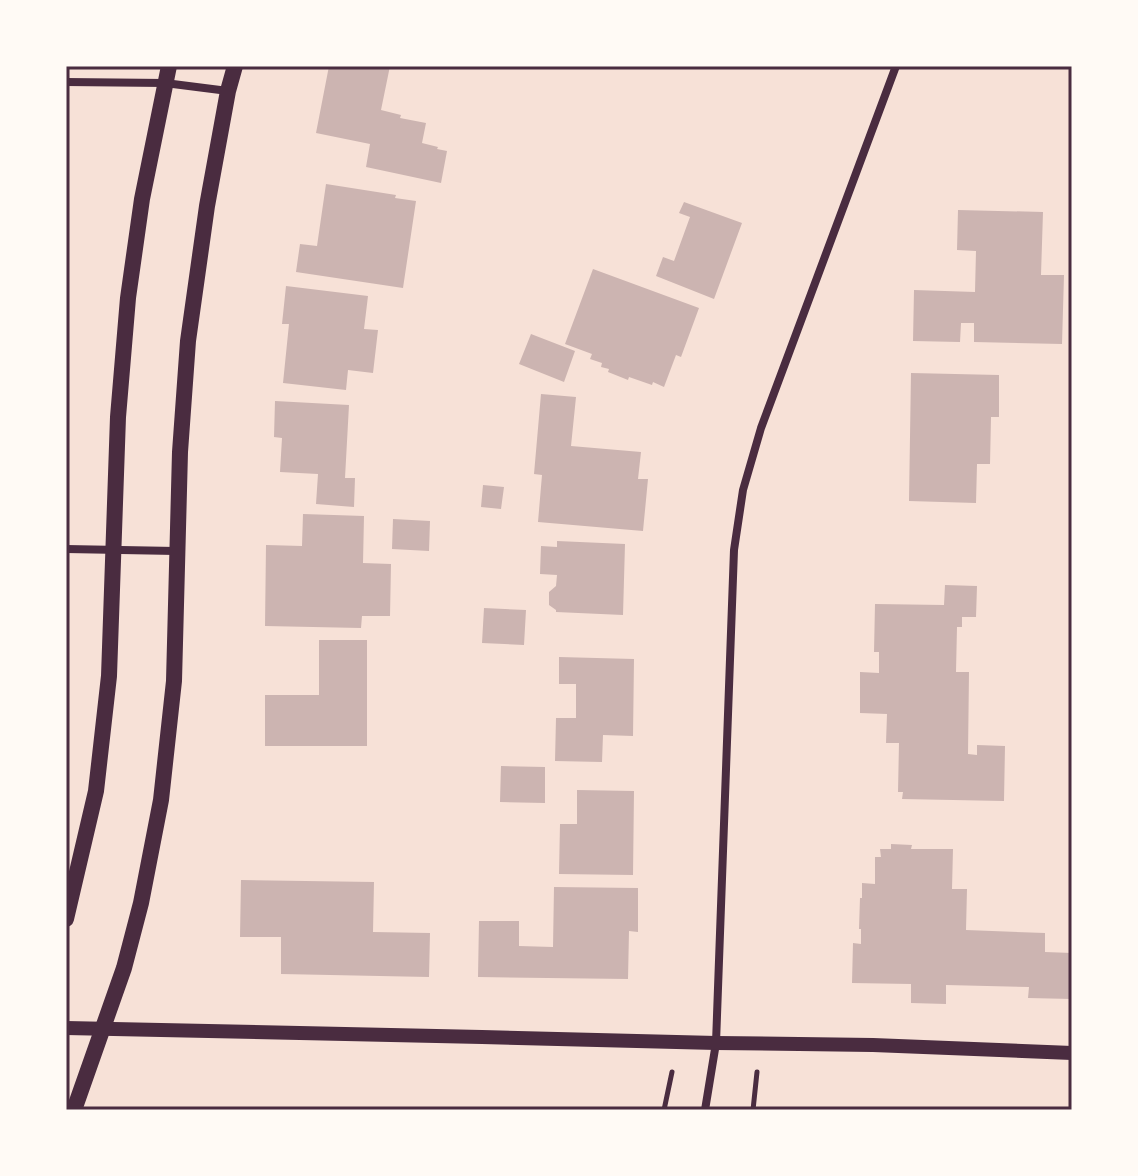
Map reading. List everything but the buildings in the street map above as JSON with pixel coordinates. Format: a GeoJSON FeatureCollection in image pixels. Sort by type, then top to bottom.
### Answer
{"type":"FeatureCollection","features":[{"type":"Feature","properties":{"kind":"main road"},"geometry":{"type":"LineString","coordinates":[[66,919],[96,791],[109,676],[118,417],[128,298],[142,199],[169,66]]}},
{"type":"Feature","properties":{"kind":"main road"},"geometry":{"type":"LineString","coordinates":[[74,1110],[124,968],[141,903],[161,800],[174,681],[180,452],[188,341],[207,206],[235,66]]}},
{"type":"Feature","properties":{"kind":"street"},"geometry":{"type":"LineString","coordinates":[[705,1110],[716,1043],[734,550],[743,490],[761,428],[896,66]]}},
{"type":"Feature","properties":{"kind":"street"},"geometry":{"type":"LineString","coordinates":[[66,82],[165,83],[228,91]]}},
{"type":"Feature","properties":{"kind":"street"},"geometry":{"type":"LineString","coordinates":[[66,549],[176,551]]}},
{"type":"Feature","properties":{"kind":"street"},"geometry":{"type":"LineString","coordinates":[[66,1028],[873,1045],[1072,1053]]}},
{"type":"Feature","properties":{"kind":"path"},"geometry":{"type":"LineString","coordinates":[[664,1110],[672,1072]]}},
{"type":"Feature","properties":{"kind":"path"},"geometry":{"type":"LineString","coordinates":[[753,1110],[757,1072]]}}]}
